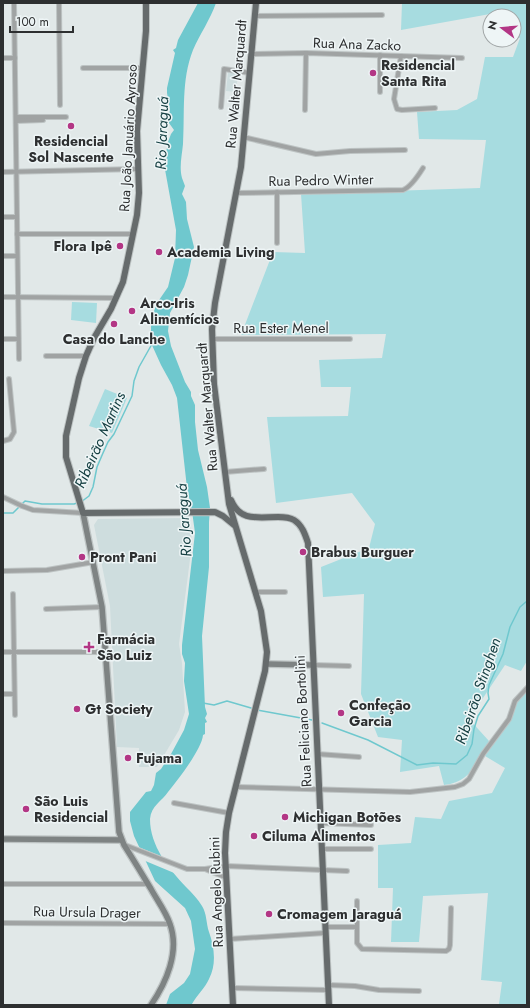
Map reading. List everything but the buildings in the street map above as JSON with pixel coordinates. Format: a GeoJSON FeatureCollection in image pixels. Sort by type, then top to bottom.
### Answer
{"type":"FeatureCollection","features":[{"type":"Feature","properties":{"kind":"main road","name":"Rua João Januário Ayroso"},"geometry":{"type":"LineString","coordinates":[[146,3],[146,31],[137,130],[138,205],[133,234],[126,272],[116,298],[86,356],[79,378],[65,446],[69,470],[83,513],[102,608],[118,824],[123,842],[170,924],[172,938],[171,964],[164,982],[151,1005]]}},
{"type":"Feature","properties":{"kind":"main road","name":"Rua Walter Marquardt"},"geometry":{"type":"LineString","coordinates":[[255,709],[267,664],[267,652],[264,627],[230,508],[214,384],[213,318],[241,167],[256,3]]}},
{"type":"Feature","properties":{"kind":"main road"},"geometry":{"type":"LineString","coordinates":[[83,513],[214,512],[223,516],[235,526],[239,519],[245,516],[235,509],[228,493]]}},
{"type":"Feature","properties":{"kind":"main road","name":"Rua Feliciano Bortolini"},"geometry":{"type":"LineString","coordinates":[[245,516],[286,517],[293,519],[300,525],[308,543],[312,665],[329,1005]]}},
{"type":"Feature","properties":{"kind":"main road"},"geometry":{"type":"LineString","coordinates":[[267,664],[312,665]]}},
{"type":"Feature","properties":{"kind":"main road","name":"Rua Angelo Rubini"},"geometry":{"type":"LineString","coordinates":[[233,1005],[226,878],[226,832],[229,813],[255,709]]}},
{"type":"Feature","properties":{"kind":"main road"},"geometry":{"type":"LineString","coordinates":[[3,839],[123,842]]}},
{"type":"Feature","properties":{"kind":"street"},"geometry":{"type":"LineString","coordinates":[[14,3],[19,359]]}},
{"type":"Feature","properties":{"kind":"street"},"geometry":{"type":"LineString","coordinates":[[59,3],[60,105]]}},
{"type":"Feature","properties":{"kind":"street"},"geometry":{"type":"LineString","coordinates":[[255,16],[382,15]]}},
{"type":"Feature","properties":{"kind":"street"},"geometry":{"type":"LineString","coordinates":[[305,110],[306,53]]}},
{"type":"Feature","properties":{"kind":"street","name":"Rua Ana Zacko"},"geometry":{"type":"LineString","coordinates":[[251,54],[306,53],[462,58]]}},
{"type":"Feature","properties":{"kind":"street"},"geometry":{"type":"LineString","coordinates":[[380,55],[380,92]]}},
{"type":"Feature","properties":{"kind":"street"},"geometry":{"type":"LineString","coordinates":[[401,56],[394,99],[395,105],[397,108],[402,110],[435,108]]}},
{"type":"Feature","properties":{"kind":"street"},"geometry":{"type":"LineString","coordinates":[[3,58],[15,58]]}},
{"type":"Feature","properties":{"kind":"street"},"geometry":{"type":"LineString","coordinates":[[84,68],[143,68]]}},
{"type":"Feature","properties":{"kind":"street"},"geometry":{"type":"LineString","coordinates":[[221,107],[224,69],[250,73]]}},
{"type":"Feature","properties":{"kind":"street"},"geometry":{"type":"LineString","coordinates":[[16,119],[66,117]]}},
{"type":"Feature","properties":{"kind":"street"},"geometry":{"type":"LineString","coordinates":[[16,119],[43,120]]}},
{"type":"Feature","properties":{"kind":"street"},"geometry":{"type":"LineString","coordinates":[[243,137],[316,154],[350,150],[405,150]]}},
{"type":"Feature","properties":{"kind":"street","name":"Rua Pedro Winter"},"geometry":{"type":"LineString","coordinates":[[236,193],[402,190],[406,189],[423,168]]}},
{"type":"Feature","properties":{"kind":"street"},"geometry":{"type":"LineString","coordinates":[[3,172],[138,169]]}},
{"type":"Feature","properties":{"kind":"street"},"geometry":{"type":"LineString","coordinates":[[277,192],[277,243]]}},
{"type":"Feature","properties":{"kind":"street"},"geometry":{"type":"LineString","coordinates":[[3,217],[17,217]]}},
{"type":"Feature","properties":{"kind":"street"},"geometry":{"type":"LineString","coordinates":[[17,234],[133,234]]}},
{"type":"Feature","properties":{"kind":"street"},"geometry":{"type":"LineString","coordinates":[[3,256],[17,256]]}},
{"type":"Feature","properties":{"kind":"street"},"geometry":{"type":"LineString","coordinates":[[3,297],[116,298]]}},
{"type":"Feature","properties":{"kind":"street"},"geometry":{"type":"LineString","coordinates":[[3,339],[18,339]]}},
{"type":"Feature","properties":{"kind":"street","name":"Rua Ester Menel"},"geometry":{"type":"LineString","coordinates":[[213,339],[350,339]]}},
{"type":"Feature","properties":{"kind":"street"},"geometry":{"type":"LineString","coordinates":[[46,356],[86,356]]}},
{"type":"Feature","properties":{"kind":"street"},"geometry":{"type":"LineString","coordinates":[[3,441],[10,439],[14,432],[9,379]]}},
{"type":"Feature","properties":{"kind":"street"},"geometry":{"type":"LineString","coordinates":[[225,472],[264,469]]}},
{"type":"Feature","properties":{"kind":"street"},"geometry":{"type":"LineString","coordinates":[[3,497],[22,506],[38,510],[83,513]]}},
{"type":"Feature","properties":{"kind":"street"},"geometry":{"type":"LineString","coordinates":[[3,571],[47,570],[94,562]]}},
{"type":"Feature","properties":{"kind":"street"},"geometry":{"type":"LineString","coordinates":[[255,592],[285,592]]}},
{"type":"Feature","properties":{"kind":"street"},"geometry":{"type":"LineString","coordinates":[[13,594],[15,715]]}},
{"type":"Feature","properties":{"kind":"street"},"geometry":{"type":"LineString","coordinates":[[46,609],[102,608]]}},
{"type":"Feature","properties":{"kind":"street"},"geometry":{"type":"LineString","coordinates":[[3,652],[106,652]]}},
{"type":"Feature","properties":{"kind":"street"},"geometry":{"type":"LineString","coordinates":[[312,665],[349,666]]}},
{"type":"Feature","properties":{"kind":"street"},"geometry":{"type":"LineString","coordinates":[[236,787],[410,792],[455,787],[463,784],[469,779],[483,754],[509,719],[515,701],[527,688]]}},
{"type":"Feature","properties":{"kind":"street"},"geometry":{"type":"LineString","coordinates":[[3,694],[14,694]]}},
{"type":"Feature","properties":{"kind":"street"},"geometry":{"type":"LineString","coordinates":[[317,754],[359,757]]}},
{"type":"Feature","properties":{"kind":"street"},"geometry":{"type":"LineString","coordinates":[[174,803],[229,813]]}},
{"type":"Feature","properties":{"kind":"street"},"geometry":{"type":"LineString","coordinates":[[320,823],[370,825]]}},
{"type":"Feature","properties":{"kind":"street"},"geometry":{"type":"LineString","coordinates":[[123,842],[133,848],[183,868],[192,870],[226,866],[348,871]]}},
{"type":"Feature","properties":{"kind":"street"},"geometry":{"type":"LineString","coordinates":[[321,849],[371,849]]}},
{"type":"Feature","properties":{"kind":"street"},"geometry":{"type":"LineString","coordinates":[[205,869],[226,878]]}},
{"type":"Feature","properties":{"kind":"street"},"geometry":{"type":"LineString","coordinates":[[3,884],[148,884]]}},
{"type":"Feature","properties":{"kind":"street"},"geometry":{"type":"LineString","coordinates":[[357,901],[357,943],[362,949],[446,951],[449,949],[450,945],[452,908]]}},
{"type":"Feature","properties":{"kind":"street","name":"Rua Ursula Drager"},"geometry":{"type":"LineString","coordinates":[[3,923],[170,924]]}},
{"type":"Feature","properties":{"kind":"street"},"geometry":{"type":"LineString","coordinates":[[325,926],[357,927]]}},
{"type":"Feature","properties":{"kind":"street"},"geometry":{"type":"LineString","coordinates":[[230,939],[325,934]]}},
{"type":"Feature","properties":{"kind":"street"},"geometry":{"type":"LineString","coordinates":[[232,988],[355,986],[379,990],[419,991]]}},
{"type":"Feature","properties":{"kind":"shaded area"},"geometry":{"type":"Polygon","coordinates":[[[198,3],[216,3],[193,50],[189,61],[185,85],[181,174],[185,186],[182,194],[186,202],[187,219],[194,247],[184,287],[170,313],[168,331],[171,346],[195,405],[198,450],[207,487],[210,508],[209,567],[202,636],[205,707],[207,714],[205,718],[207,722],[205,723],[205,734],[203,735],[202,741],[194,756],[166,795],[152,811],[150,819],[153,838],[167,865],[197,898],[204,909],[212,943],[214,961],[212,973],[192,1004],[166,1005],[170,994],[184,983],[190,974],[195,949],[191,921],[185,908],[155,881],[134,836],[130,821],[130,812],[146,792],[151,791],[154,785],[156,773],[161,769],[171,754],[184,730],[189,714],[184,681],[185,663],[182,654],[182,645],[195,533],[187,488],[177,398],[151,343],[151,319],[157,303],[168,287],[175,258],[176,230],[164,164],[168,142],[174,130],[169,123],[168,118],[170,110],[167,88],[175,53],[173,50],[176,48],[178,40],[198,3]]]}},
{"type":"Feature","properties":{"kind":"shaded area"},"geometry":{"type":"Polygon","coordinates":[[[402,3],[527,3],[527,661],[521,671],[505,665],[469,719],[489,741],[477,764],[467,776],[461,780],[444,785],[439,766],[400,772],[402,740],[378,737],[361,694],[364,594],[323,597],[321,567],[369,548],[375,524],[352,493],[276,503],[267,417],[348,416],[351,387],[321,387],[319,360],[382,358],[386,334],[241,335],[273,252],[305,253],[301,194],[480,188],[486,140],[419,139],[417,112],[457,110],[477,99],[485,57],[513,57],[516,48],[522,48],[522,8],[482,8],[482,15],[401,30],[402,3]]]}},
{"type":"Feature","properties":{"kind":"shaded area"},"geometry":{"type":"Polygon","coordinates":[[[228,72],[238,73],[236,92],[226,91],[228,72]]]}},
{"type":"Feature","properties":{"kind":"shaded area"},"geometry":{"type":"Polygon","coordinates":[[[72,302],[97,303],[96,323],[71,320],[72,302]]]}},
{"type":"Feature","properties":{"kind":"shaded area"},"geometry":{"type":"Polygon","coordinates":[[[105,389],[127,398],[112,433],[89,426],[105,389]]]}},
{"type":"Feature","properties":{"kind":"shaded area"},"geometry":{"type":"Polygon","coordinates":[[[190,518],[192,544],[179,644],[182,663],[185,712],[179,730],[157,767],[139,767],[139,748],[117,747],[110,606],[94,525],[98,519],[190,518]]]}},
{"type":"Feature","properties":{"kind":"shaded area"},"geometry":{"type":"Polygon","coordinates":[[[527,690],[527,1005],[477,1005],[499,1004],[502,982],[481,980],[488,893],[423,896],[419,942],[391,942],[393,888],[378,888],[378,845],[411,843],[415,817],[441,819],[449,801],[492,793],[505,768],[485,756],[505,728],[516,702],[527,690]]]}},
{"type":"Feature","properties":{"kind":"pier"},"geometry":{"type":"Polygon","coordinates":[[[136,846],[163,857],[179,875],[143,860],[136,846]]]}},
{"type":"Feature","properties":{"kind":"waterway","name":"Ribeirão Martins"},"geometry":{"type":"LineString","coordinates":[[81,502],[89,496],[93,487],[97,467],[132,396],[134,381],[139,367],[152,344]]}},
{"type":"Feature","properties":{"kind":"waterway","name":"Ribeirão Martins"},"geometry":{"type":"LineString","coordinates":[[3,513],[13,513],[25,501],[42,504],[77,503]]}},
{"type":"Feature","properties":{"kind":"waterway","name":"Ribeirão Stinghen"},"geometry":{"type":"LineString","coordinates":[[322,723],[368,740],[417,765],[433,763],[456,764],[467,755],[472,744],[478,716],[489,699],[489,685],[503,654],[510,627],[520,607],[527,601]]}},
{"type":"Feature","properties":{"kind":"waterway","name":"Ribeirão Stinghen"},"geometry":{"type":"LineString","coordinates":[[203,703],[214,705],[227,701],[251,708]]}},
{"type":"Feature","properties":{"kind":"waterway","name":"Ribeirão Stinghen"},"geometry":{"type":"LineString","coordinates":[[257,710],[312,720]]}},
{"type":"Feature","properties":{"kind":"place","name":"Residencial Santa Rita"},"geometry":{"type":"Point","coordinates":[373,73]}},
{"type":"Feature","properties":{"kind":"place","name":"Residencial Sol Nascente"},"geometry":{"type":"Point","coordinates":[71,126]}},
{"type":"Feature","properties":{"kind":"place","name":"Flora Ipê"},"geometry":{"type":"Point","coordinates":[120,246]}},
{"type":"Feature","properties":{"kind":"place","name":"Academia Living"},"geometry":{"type":"Point","coordinates":[159,252]}},
{"type":"Feature","properties":{"kind":"place","name":"Arco-Iris Alimentícios"},"geometry":{"type":"Point","coordinates":[132,311]}},
{"type":"Feature","properties":{"kind":"place","name":"Casa do Lanche"},"geometry":{"type":"Point","coordinates":[114,324]}},
{"type":"Feature","properties":{"kind":"place","name":"Brabus Burguer"},"geometry":{"type":"Point","coordinates":[303,552]}},
{"type":"Feature","properties":{"kind":"place","name":"Pront Pani"},"geometry":{"type":"Point","coordinates":[82,557]}},
{"type":"Feature","properties":{"kind":"place","name":"Farmácia São Luiz"},"geometry":{"type":"Point","coordinates":[89,647]}},
{"type":"Feature","properties":{"kind":"place","name":"Gt Society"},"geometry":{"type":"Point","coordinates":[77,709]}},
{"type":"Feature","properties":{"kind":"place","name":"Confeção Garcia"},"geometry":{"type":"Point","coordinates":[341,713]}},
{"type":"Feature","properties":{"kind":"place","name":"Fujama"},"geometry":{"type":"Point","coordinates":[128,758]}},
{"type":"Feature","properties":{"kind":"place","name":"São Luis Residencial"},"geometry":{"type":"Point","coordinates":[26,809]}},
{"type":"Feature","properties":{"kind":"place","name":"Michigan Botões"},"geometry":{"type":"Point","coordinates":[285,817]}},
{"type":"Feature","properties":{"kind":"place","name":"Ciluma Alimentos"},"geometry":{"type":"Point","coordinates":[254,836]}},
{"type":"Feature","properties":{"kind":"place","name":"Cromagem Jaraguá"},"geometry":{"type":"Point","coordinates":[269,914]}},
{"type":"Feature","properties":{"kind":"water label","name":"Rio Jaraguá"},"geometry":{"type":"Point","coordinates":[162,133]}},
{"type":"Feature","properties":{"kind":"water label","name":"Rio Jaraguá"},"geometry":{"type":"Point","coordinates":[184,520]}}]}
